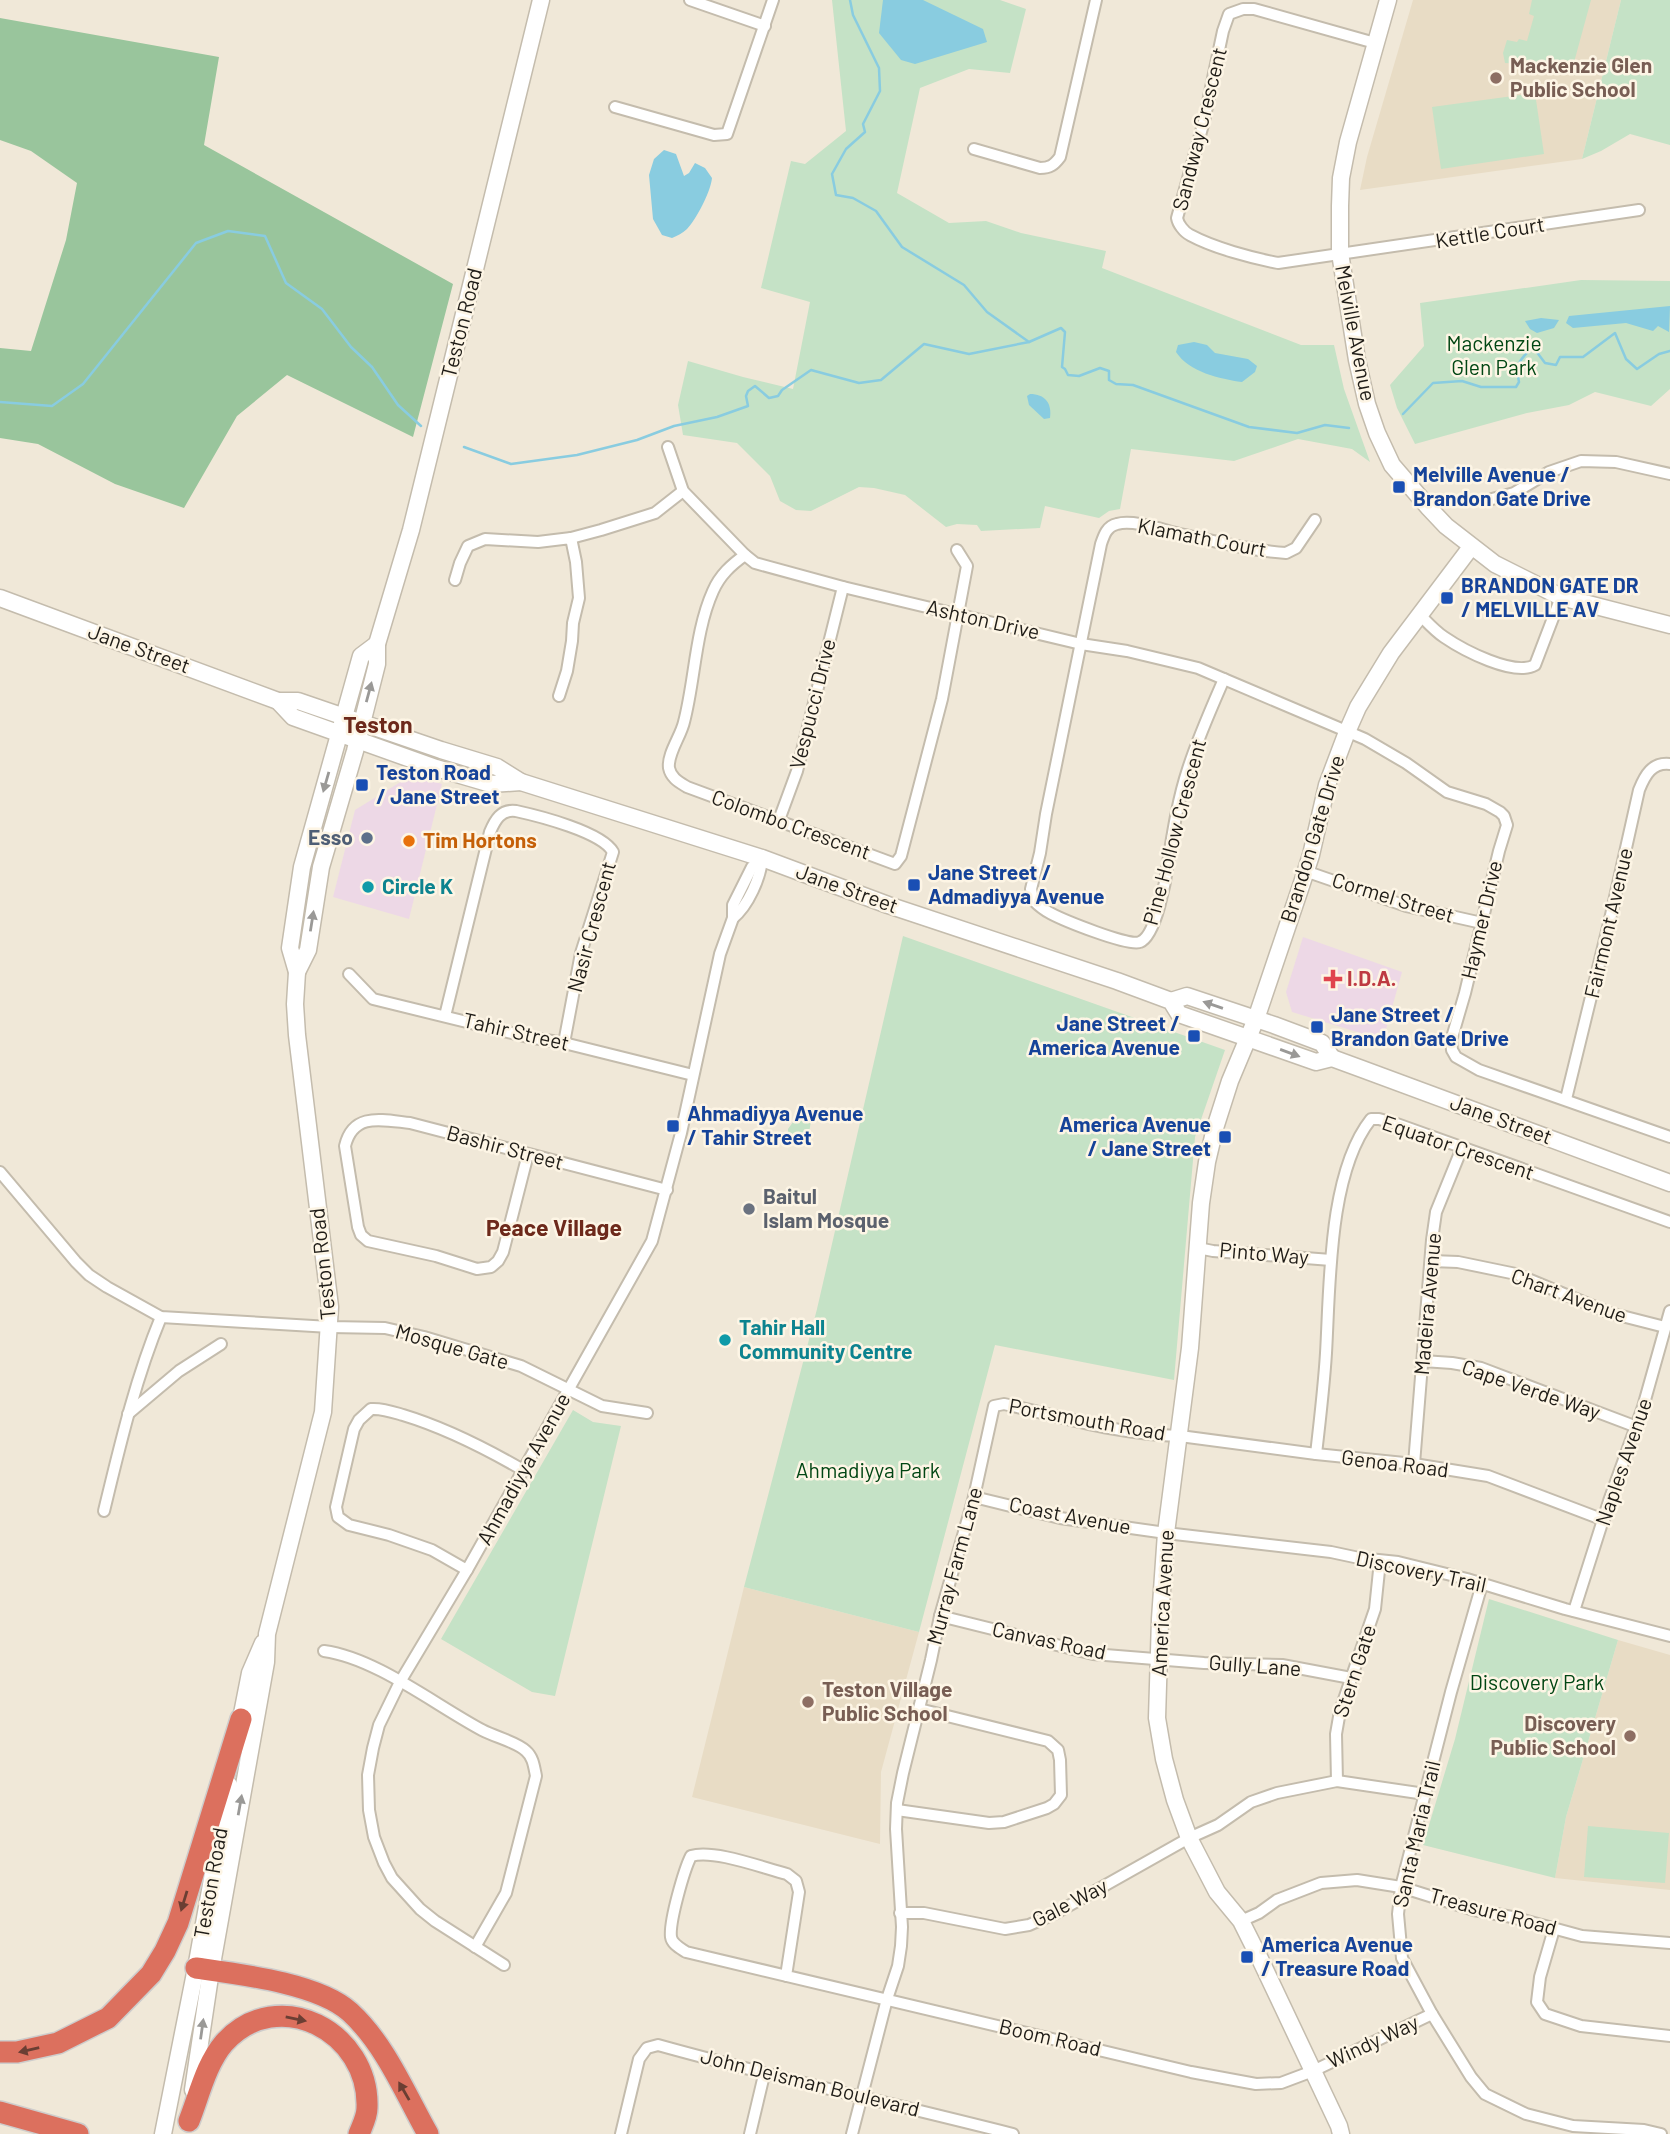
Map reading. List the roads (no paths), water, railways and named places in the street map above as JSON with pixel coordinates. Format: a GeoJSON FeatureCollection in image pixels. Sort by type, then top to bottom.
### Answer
{"type":"FeatureCollection","features":[{"type":"Feature","properties":{"kind":"highway"},"geometry":{"type":"LineString","coordinates":[[0,2052],[17,2053],[58,2043],[108,2018],[151,1975],[177,1923],[241,1719]]}},
{"type":"Feature","properties":{"kind":"highway"},"geometry":{"type":"LineString","coordinates":[[204,1969],[259,1978],[313,1992],[337,2002],[350,2012],[380,2048],[428,2134]]}},
{"type":"Feature","properties":{"kind":"highway"},"geometry":{"type":"LineString","coordinates":[[187,2128],[214,2057],[225,2042],[241,2028],[277,2016],[321,2025],[339,2038],[353,2055],[366,2086],[367,2111],[359,2134]]}},
{"type":"Feature","properties":{"kind":"highway"},"geometry":{"type":"LineString","coordinates":[[0,2112],[78,2134]]}},
{"type":"Feature","properties":{"kind":"highway"},"geometry":{"type":"LineString","coordinates":[[0,2127],[20,2134]]}},
{"type":"Feature","properties":{"kind":"main road","name":"Teston Road"},"geometry":{"type":"LineString","coordinates":[[297,972],[308,950],[321,867],[358,739],[377,664],[377,644],[411,530],[541,0]]}},
{"type":"Feature","properties":{"kind":"main road","name":"Melville Avenue"},"geometry":{"type":"LineString","coordinates":[[1388,0],[1348,142],[1341,178],[1340,253],[1357,360],[1377,433],[1392,465],[1437,517],[1495,564],[1561,597],[1670,625]]}},
{"type":"Feature","properties":{"kind":"main road","name":"Brandon Gate Drive"},"geometry":{"type":"LineString","coordinates":[[1248,1038],[1311,855],[1326,785],[1358,707],[1376,677],[1471,547]]}},
{"type":"Feature","properties":{"kind":"main road","name":"Jane Street"},"geometry":{"type":"LineString","coordinates":[[0,598],[278,701],[298,701],[342,725],[358,739],[436,768],[491,784],[521,782]]}},
{"type":"Feature","properties":{"kind":"main road","name":"Teston Road"},"geometry":{"type":"LineString","coordinates":[[187,2128],[204,1969],[241,1719],[250,1673],[267,1634],[323,1412],[330,1307],[297,1035],[297,972],[290,948],[302,867],[361,656],[377,644]]}},
{"type":"Feature","properties":{"kind":"main road","name":"Jane Street"},"geometry":{"type":"LineString","coordinates":[[342,725],[362,722],[497,767],[521,782],[762,858],[888,905],[1171,1001],[1187,996],[1256,1019],[1322,1043],[1332,1058]]}},
{"type":"Feature","properties":{"kind":"main road","name":"Jane Street"},"geometry":{"type":"LineString","coordinates":[[1171,1001],[1179,1014],[1316,1062],[1332,1058],[1670,1183]]}},
{"type":"Feature","properties":{"kind":"main road","name":"America Avenue"},"geometry":{"type":"LineString","coordinates":[[1248,1038],[1214,1128],[1207,1162],[1180,1436],[1166,1533],[1157,1718],[1175,1800],[1189,1838],[1217,1892],[1241,1921],[1341,2134]]}},
{"type":"Feature","properties":{"kind":"main road","name":"Teston Road"},"geometry":{"type":"LineString","coordinates":[[163,2134],[204,1969],[266,1662],[267,1634]]}},
{"type":"Feature","properties":{"kind":"street"},"geometry":{"type":"LineString","coordinates":[[690,0],[765,26]]}},
{"type":"Feature","properties":{"kind":"street"},"geometry":{"type":"LineString","coordinates":[[615,107],[714,135],[727,134],[772,0]]}},
{"type":"Feature","properties":{"kind":"street"},"geometry":{"type":"LineString","coordinates":[[974,149],[1040,168],[1055,164],[1059,157],[1096,0]]}},
{"type":"Feature","properties":{"kind":"street","name":"Sandway Crescent"},"geometry":{"type":"LineString","coordinates":[[1340,253],[1278,263],[1187,234],[1178,224],[1177,218],[1204,121],[1223,31],[1230,14],[1243,9],[1254,9],[1375,43]]}},
{"type":"Feature","properties":{"kind":"street","name":"Kettle Court"},"geometry":{"type":"LineString","coordinates":[[1340,253],[1413,245],[1639,210]]}},
{"type":"Feature","properties":{"kind":"street","name":"Ashton Drive"},"geometry":{"type":"LineString","coordinates":[[668,447],[683,491],[755,563],[958,614],[1177,662],[1198,668],[1347,732]]}},
{"type":"Feature","properties":{"kind":"street"},"geometry":{"type":"LineString","coordinates":[[1492,499],[1514,493],[1549,472],[1581,461],[1616,462],[1670,474]]}},
{"type":"Feature","properties":{"kind":"street"},"geometry":{"type":"LineString","coordinates":[[455,580],[468,546],[485,540],[538,542],[571,537],[638,520],[655,513],[683,491]]}},
{"type":"Feature","properties":{"kind":"street","name":"Klamath Court"},"geometry":{"type":"LineString","coordinates":[[1082,643],[1101,544],[1113,524],[1135,523],[1286,553],[1296,548],[1315,520]]}},
{"type":"Feature","properties":{"kind":"street"},"geometry":{"type":"LineString","coordinates":[[559,696],[567,671],[579,598],[571,537]]}},
{"type":"Feature","properties":{"kind":"street"},"geometry":{"type":"LineString","coordinates":[[957,550],[967,566],[958,614]]}},
{"type":"Feature","properties":{"kind":"street","name":"Colombo Crescent"},"geometry":{"type":"LineString","coordinates":[[745,555],[720,578],[710,598],[684,724],[669,760],[669,769],[676,780],[687,787],[895,864],[901,856],[942,699],[958,614]]}},
{"type":"Feature","properties":{"kind":"street","name":"Vespucci Drive"},"geometry":{"type":"LineString","coordinates":[[779,820],[797,771],[843,587]]}},
{"type":"Feature","properties":{"kind":"street"},"geometry":{"type":"LineString","coordinates":[[1420,615],[1442,636],[1462,648],[1501,664],[1528,669],[1535,665],[1561,597]]}},
{"type":"Feature","properties":{"kind":"street","name":"Pine Hollow Crescent"},"geometry":{"type":"LineString","coordinates":[[1082,643],[1031,889],[1033,900],[1047,912],[1126,943],[1139,943],[1144,940],[1155,921],[1166,883],[1181,792],[1223,679]]}},
{"type":"Feature","properties":{"kind":"street","name":"Haymer Drive"},"geometry":{"type":"LineString","coordinates":[[1347,732],[1365,739],[1406,763],[1447,792],[1486,804],[1504,816],[1507,825],[1451,1041],[1456,1057],[1479,1070],[1670,1137]]}},
{"type":"Feature","properties":{"kind":"street","name":"Fairmont Avenue"},"geometry":{"type":"LineString","coordinates":[[1566,1099],[1639,790],[1647,773],[1654,766],[1670,764]]}},
{"type":"Feature","properties":{"kind":"street","name":"Nasir Crescent"},"geometry":{"type":"LineString","coordinates":[[445,1016],[490,832],[501,814],[508,810],[516,811],[581,830],[609,845],[613,852],[581,953],[564,1043]]}},
{"type":"Feature","properties":{"kind":"street","name":"Ahmadiyya Avenue"},"geometry":{"type":"LineString","coordinates":[[504,1965],[435,1921],[402,1891],[392,1878],[374,1836],[369,1811],[368,1775],[373,1748],[379,1725],[400,1682],[467,1570],[652,1241],[667,1190],[706,1023],[719,954],[733,918],[733,905],[752,867],[762,858]]}},
{"type":"Feature","properties":{"kind":"street","name":"Cormel Street"},"geometry":{"type":"LineString","coordinates":[[1305,871],[1406,906],[1482,923]]}},
{"type":"Feature","properties":{"kind":"street","name":"Tahir Street"},"geometry":{"type":"LineString","coordinates":[[349,974],[373,999],[693,1076]]}},
{"type":"Feature","properties":{"kind":"street","name":"Bashir Street"},"geometry":{"type":"LineString","coordinates":[[528,1154],[503,1252],[491,1267],[477,1269],[436,1256],[368,1241],[361,1235],[345,1146],[348,1135],[357,1124],[379,1119],[410,1123],[667,1190]]}},
{"type":"Feature","properties":{"kind":"street","name":"Equator Crescent"},"geometry":{"type":"LineString","coordinates":[[1316,1454],[1325,1370],[1331,1260],[1339,1200],[1355,1146],[1371,1119],[1397,1124],[1670,1222]]}},
{"type":"Feature","properties":{"kind":"street","name":"Madeira Avenue"},"geometry":{"type":"LineString","coordinates":[[1414,1464],[1425,1303],[1436,1212],[1462,1148]]}},
{"type":"Feature","properties":{"kind":"street"},"geometry":{"type":"LineString","coordinates":[[0,1172],[89,1275],[161,1317],[142,1366],[104,1511]]}},
{"type":"Feature","properties":{"kind":"street","name":"Pinto Way"},"geometry":{"type":"LineString","coordinates":[[1198,1248],[1331,1260]]}},
{"type":"Feature","properties":{"kind":"street","name":"Chart Avenue"},"geometry":{"type":"LineString","coordinates":[[1431,1261],[1458,1262],[1516,1274],[1610,1313],[1665,1327]]}},
{"type":"Feature","properties":{"kind":"street","name":"Naples Avenue"},"geometry":{"type":"LineString","coordinates":[[1574,1611],[1637,1427],[1670,1311]]}},
{"type":"Feature","properties":{"kind":"street","name":"Mosque Gate"},"geometry":{"type":"LineString","coordinates":[[161,1317],[385,1328],[521,1366],[602,1406],[647,1413]]}},
{"type":"Feature","properties":{"kind":"street"},"geometry":{"type":"LineString","coordinates":[[128,1414],[179,1371],[221,1344]]}},
{"type":"Feature","properties":{"kind":"street","name":"Cape Verde Way"},"geometry":{"type":"LineString","coordinates":[[1423,1361],[1480,1368],[1637,1427]]}},
{"type":"Feature","properties":{"kind":"street","name":"Portsmouth Road"},"geometry":{"type":"LineString","coordinates":[[994,1406],[1004,1404],[1119,1430],[1180,1436]]}},
{"type":"Feature","properties":{"kind":"street","name":"Murray Farm Lane"},"geometry":{"type":"LineString","coordinates":[[852,2134],[898,1966],[902,1927],[896,1829],[903,1773],[940,1616],[974,1497],[994,1406]]}},
{"type":"Feature","properties":{"kind":"street"},"geometry":{"type":"LineString","coordinates":[[467,1570],[432,1550],[349,1525],[338,1517],[335,1507],[354,1429],[359,1420],[371,1409],[385,1410],[421,1421],[480,1445],[523,1470]]}},
{"type":"Feature","properties":{"kind":"street","name":"Genoa Road"},"geometry":{"type":"LineString","coordinates":[[1180,1436],[1414,1464],[1488,1476],[1604,1520]]}},
{"type":"Feature","properties":{"kind":"street","name":"Coast Avenue"},"geometry":{"type":"LineString","coordinates":[[974,1497],[1060,1518],[1166,1533]]}},
{"type":"Feature","properties":{"kind":"street","name":"Discovery Trail"},"geometry":{"type":"LineString","coordinates":[[1166,1533],[1331,1552],[1408,1564],[1670,1635]]}},
{"type":"Feature","properties":{"kind":"street","name":"Stern Gate"},"geometry":{"type":"LineString","coordinates":[[1337,1781],[1336,1734],[1340,1711],[1375,1609],[1380,1561]]}},
{"type":"Feature","properties":{"kind":"street","name":"Santa Maria Trail"},"geometry":{"type":"LineString","coordinates":[[1482,1584],[1401,1887],[1398,1913],[1402,1958],[1432,2014],[1471,2077],[1485,2094],[1526,2114],[1573,2126],[1644,2130],[1661,2134]]}},
{"type":"Feature","properties":{"kind":"street","name":"Canvas Road"},"geometry":{"type":"LineString","coordinates":[[940,1616],[1093,1654],[1159,1658]]}},
{"type":"Feature","properties":{"kind":"street"},"geometry":{"type":"LineString","coordinates":[[324,1651],[342,1654],[400,1682],[484,1731],[523,1748],[532,1759],[536,1776],[506,1893],[475,1947]]}},
{"type":"Feature","properties":{"kind":"street","name":"Gully Lane"},"geometry":{"type":"LineString","coordinates":[[1159,1658],[1204,1663],[1282,1665],[1351,1678]]}},
{"type":"Feature","properties":{"kind":"street"},"geometry":{"type":"LineString","coordinates":[[897,1810],[975,1821],[1004,1822],[1047,1808],[1061,1795],[1058,1750],[1048,1741],[919,1709]]}},
{"type":"Feature","properties":{"kind":"street","name":"Gale Way"},"geometry":{"type":"LineString","coordinates":[[900,1913],[924,1913],[1005,1929],[1017,1928],[1056,1913],[1189,1838],[1218,1825],[1262,1797],[1301,1786],[1337,1781],[1425,1794]]}},
{"type":"Feature","properties":{"kind":"street","name":"Boom Road"},"geometry":{"type":"LineString","coordinates":[[786,1976],[799,1892],[796,1881],[787,1874],[719,1856],[700,1853],[691,1856],[686,1866],[671,1939],[686,1952],[786,1976],[1240,2082],[1281,2082],[1313,2071]]}},
{"type":"Feature","properties":{"kind":"street","name":"Treasure Road"},"geometry":{"type":"LineString","coordinates":[[1241,1921],[1259,1913],[1277,1900],[1321,1882],[1357,1880],[1401,1887],[1474,1910],[1554,1929],[1601,1938],[1670,1942]]}},
{"type":"Feature","properties":{"kind":"street"},"geometry":{"type":"LineString","coordinates":[[1554,1929],[1540,1977],[1537,2002],[1545,2014],[1581,2026],[1670,2036]]}},
{"type":"Feature","properties":{"kind":"street","name":"Windy Way"},"geometry":{"type":"LineString","coordinates":[[1313,2071],[1432,2014]]}},
{"type":"Feature","properties":{"kind":"street","name":"John Deisman Boulevard"},"geometry":{"type":"LineString","coordinates":[[621,2134],[639,2059],[647,2048],[658,2045],[764,2074],[1013,2134]]}},
{"type":"Feature","properties":{"kind":"street"},"geometry":{"type":"LineString","coordinates":[[750,2134],[764,2074]]}},
{"type":"Feature","properties":{"kind":"water"},"geometry":{"type":"Polygon","coordinates":[[[883,0],[923,0],[983,29],[987,42],[915,64],[901,60],[879,33],[883,0]]]}},
{"type":"Feature","properties":{"kind":"water"},"geometry":{"type":"Polygon","coordinates":[[[664,150],[676,154],[684,176],[695,163],[705,168],[712,178],[695,219],[685,230],[672,238],[662,235],[653,219],[649,175],[654,159],[664,150]]]}},
{"type":"Feature","properties":{"kind":"water"},"geometry":{"type":"Polygon","coordinates":[[[1670,306],[1669,332],[1658,326],[1653,331],[1626,323],[1573,328],[1566,323],[1569,316],[1670,306]]]}},
{"type":"Feature","properties":{"kind":"water"},"geometry":{"type":"Polygon","coordinates":[[[1541,318],[1559,320],[1554,328],[1537,333],[1530,329],[1525,321],[1541,318]]]}},
{"type":"Feature","properties":{"kind":"water"},"geometry":{"type":"Polygon","coordinates":[[[1194,342],[1207,345],[1215,353],[1248,359],[1257,366],[1255,372],[1242,382],[1197,369],[1176,352],[1178,345],[1194,342]]]}},
{"type":"Feature","properties":{"kind":"water"},"geometry":{"type":"Polygon","coordinates":[[[1030,394],[1046,400],[1050,408],[1050,418],[1044,419],[1029,405],[1027,396],[1030,394]]]}},
{"type":"Feature","properties":{"kind":"waterway"},"geometry":{"type":"LineString","coordinates":[[850,0],[853,15],[879,68],[880,91],[863,124],[865,132],[846,149],[832,174],[836,195],[853,198],[876,211],[902,247],[964,285],[987,312],[1029,342]]}},
{"type":"Feature","properties":{"kind":"waterway"},"geometry":{"type":"LineString","coordinates":[[0,402],[52,406],[83,384],[196,243],[228,231],[265,236],[286,283],[322,309],[351,347],[372,367],[398,405],[421,426]]}},
{"type":"Feature","properties":{"kind":"waterway"},"geometry":{"type":"LineString","coordinates":[[464,447],[511,464],[577,455],[637,440],[674,426],[717,417],[748,406],[746,396],[755,386],[769,398],[778,396],[782,390],[811,370],[859,383],[881,380],[924,344],[969,354],[1029,342],[1061,328],[1065,332],[1062,367],[1068,375],[1079,376],[1100,368],[1109,371],[1109,380],[1116,384],[1133,385],[1249,427],[1297,433],[1325,425],[1349,428]]}},
{"type":"Feature","properties":{"kind":"waterway"},"geometry":{"type":"LineString","coordinates":[[1403,414],[1433,383],[1462,381],[1481,387],[1516,387],[1519,382],[1520,362],[1533,347],[1545,363],[1556,365],[1560,357],[1583,357],[1615,333],[1626,359],[1637,369],[1659,354],[1670,351]]}},
{"type":"Feature","properties":{"kind":"place","name":"Mackenzie Glen Public School"},"geometry":{"type":"Point","coordinates":[1496,78]}},
{"type":"Feature","properties":{"kind":"place","name":"Melville Avenue / Brandon Gate Drive"},"geometry":{"type":"Point","coordinates":[1399,487]}},
{"type":"Feature","properties":{"kind":"place","name":"BRANDON GATE DR / MELVILLE AV"},"geometry":{"type":"Point","coordinates":[1447,598]}},
{"type":"Feature","properties":{"kind":"place","name":"Teston Road / Jane Street"},"geometry":{"type":"Point","coordinates":[362,785]}},
{"type":"Feature","properties":{"kind":"place","name":"Esso"},"geometry":{"type":"Point","coordinates":[367,838]}},
{"type":"Feature","properties":{"kind":"place","name":"Tim Hortons"},"geometry":{"type":"Point","coordinates":[409,841]}},
{"type":"Feature","properties":{"kind":"place","name":"Jane Street / Admadiyya Avenue"},"geometry":{"type":"Point","coordinates":[914,885]}},
{"type":"Feature","properties":{"kind":"place","name":"Circle K"},"geometry":{"type":"Point","coordinates":[368,887]}},
{"type":"Feature","properties":{"kind":"place","name":"I.D.A."},"geometry":{"type":"Point","coordinates":[1333,979]}},
{"type":"Feature","properties":{"kind":"place","name":"Jane Street / Brandon Gate Drive"},"geometry":{"type":"Point","coordinates":[1317,1027]}},
{"type":"Feature","properties":{"kind":"place","name":"Jane Street / America Avenue"},"geometry":{"type":"Point","coordinates":[1194,1036]}},
{"type":"Feature","properties":{"kind":"place","name":"Ahmadiyya Avenue / Tahir Street"},"geometry":{"type":"Point","coordinates":[673,1126]}},
{"type":"Feature","properties":{"kind":"place","name":"America Avenue / Jane Street"},"geometry":{"type":"Point","coordinates":[1225,1137]}},
{"type":"Feature","properties":{"kind":"place","name":"Baitul Islam Mosque"},"geometry":{"type":"Point","coordinates":[749,1209]}},
{"type":"Feature","properties":{"kind":"place","name":"Tahir Hall Community Centre"},"geometry":{"type":"Point","coordinates":[725,1340]}},
{"type":"Feature","properties":{"kind":"place","name":"Teston Village Public School"},"geometry":{"type":"Point","coordinates":[808,1702]}},
{"type":"Feature","properties":{"kind":"place","name":"Discovery Public School"},"geometry":{"type":"Point","coordinates":[1630,1736]}},
{"type":"Feature","properties":{"kind":"place","name":"America Avenue / Treasure Road"},"geometry":{"type":"Point","coordinates":[1247,1957]}},
{"type":"Feature","properties":{"kind":"district","name":"Teston"},"geometry":{"type":"Point","coordinates":[378,725]}},
{"type":"Feature","properties":{"kind":"district","name":"Peace Village"},"geometry":{"type":"Point","coordinates":[554,1228]}},
{"type":"Feature","properties":{"kind":"park label","name":"Mackenzie Glen Park"},"geometry":{"type":"Point","coordinates":[1494,356]}},
{"type":"Feature","properties":{"kind":"park label","name":"Ahmadiyya Park"},"geometry":{"type":"Point","coordinates":[868,1471]}},
{"type":"Feature","properties":{"kind":"park label","name":"Discovery Park"},"geometry":{"type":"Point","coordinates":[1537,1683]}}]}
